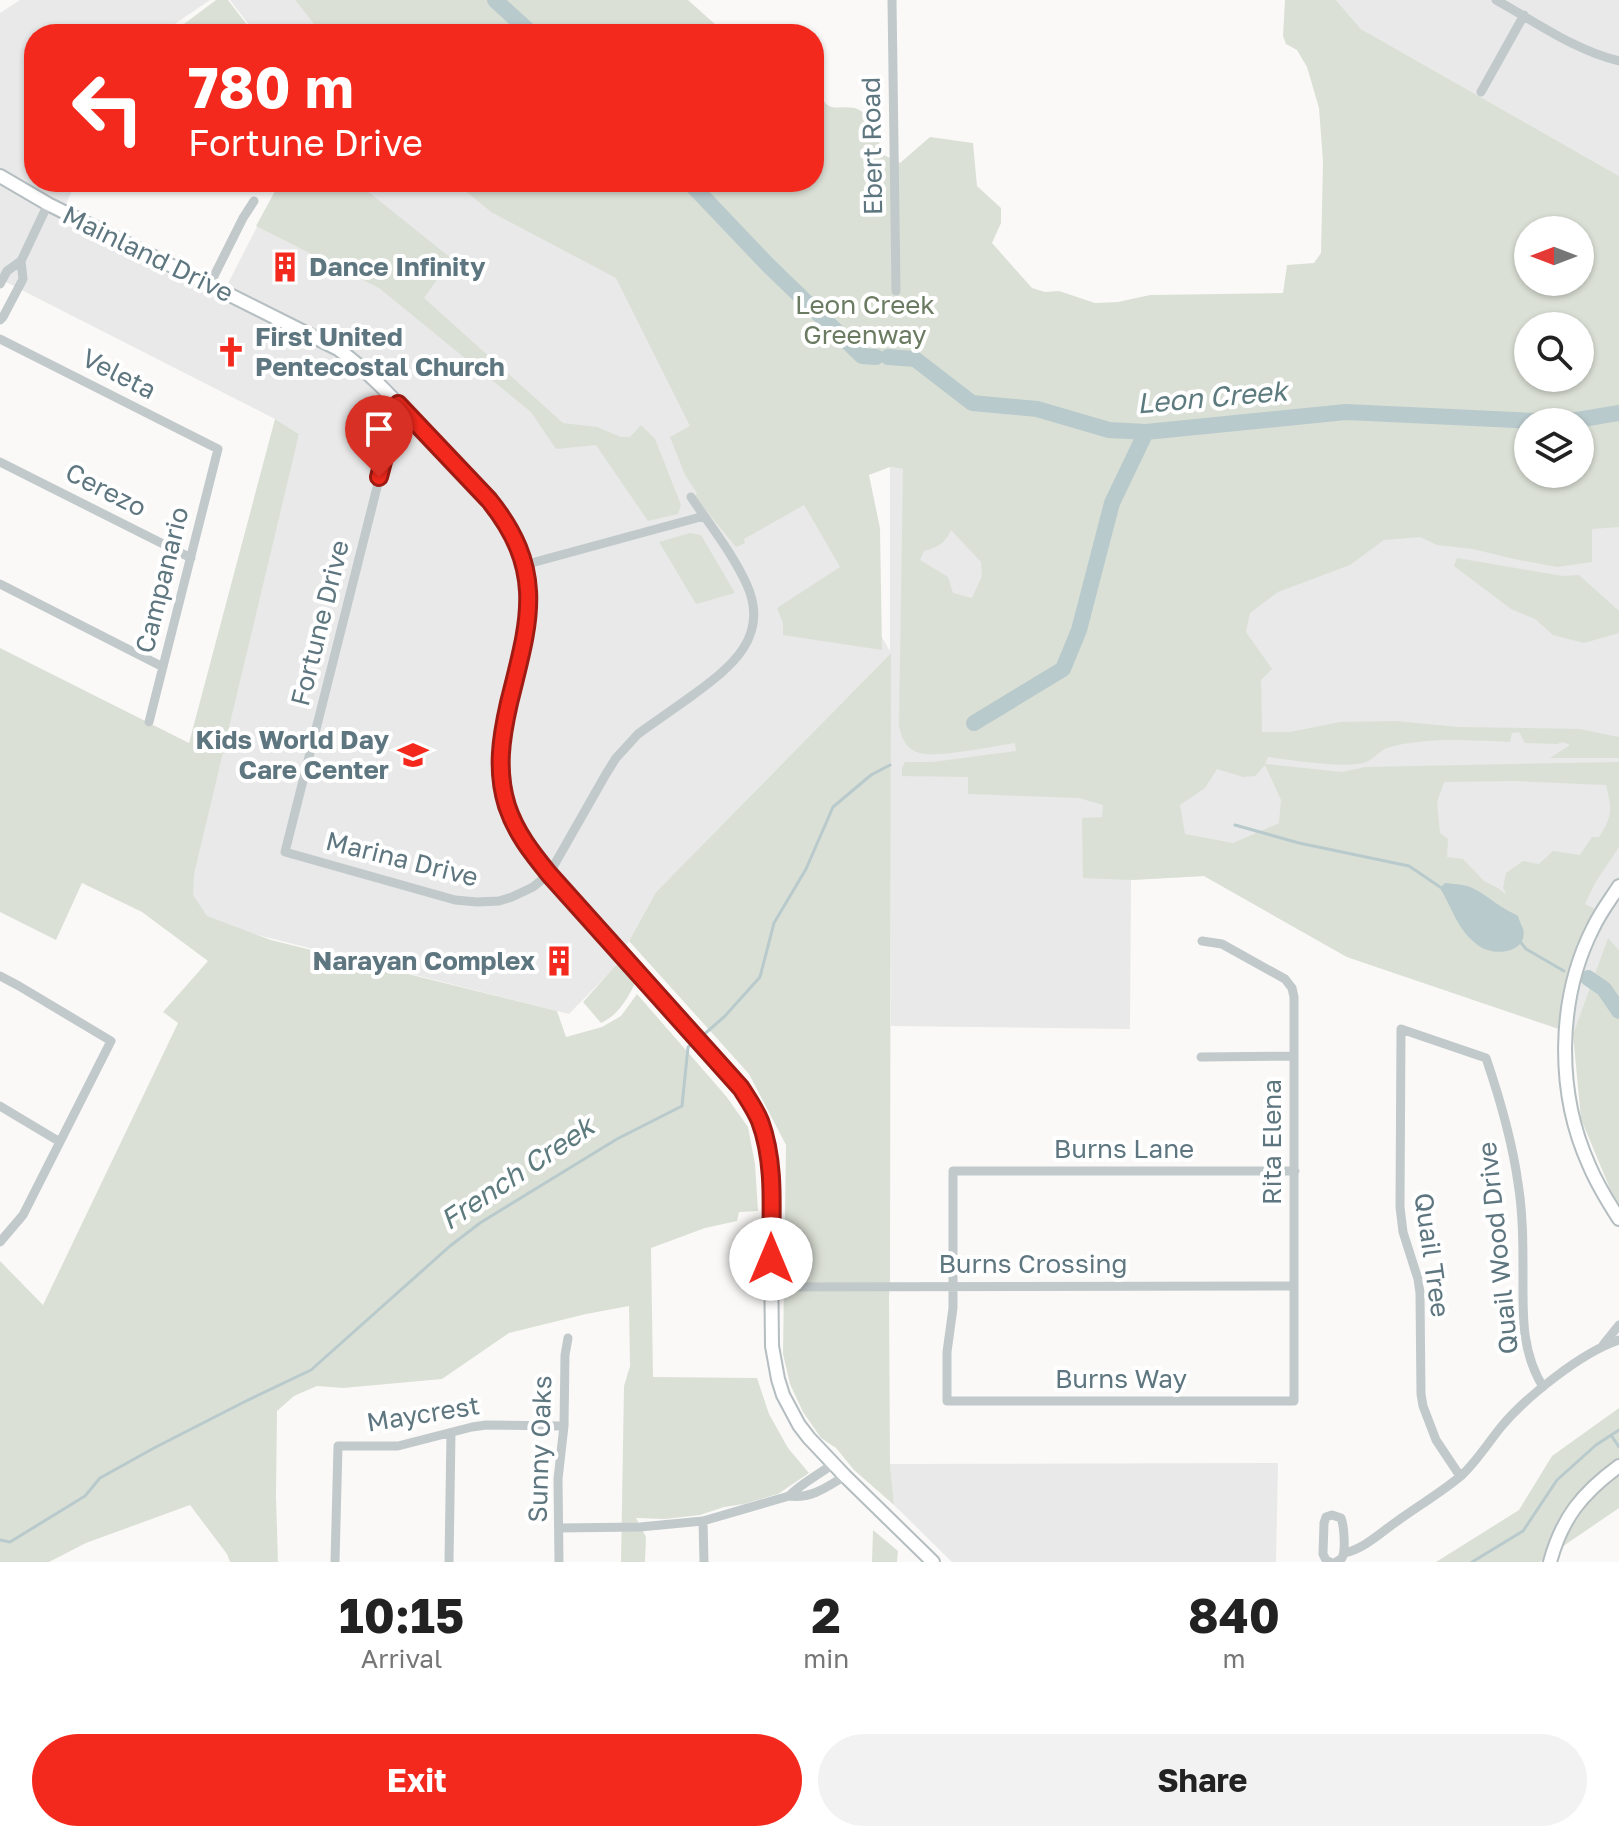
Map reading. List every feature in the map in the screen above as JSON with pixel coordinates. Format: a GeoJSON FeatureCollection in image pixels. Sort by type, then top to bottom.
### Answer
{"type":"FeatureCollection","features":[{"type":"Feature","properties":{"kind":"main road","name":"Mainland Drive"},"geometry":{"type":"LineString","coordinates":[[0,176],[24,190]]}},
{"type":"Feature","properties":{"kind":"main road","name":"Mainland Drive"},"geometry":{"type":"LineString","coordinates":[[27,192],[338,349],[370,374],[499,513],[516,541],[529,589],[529,620],[501,743],[501,775],[513,822],[549,874],[741,1088],[758,1117],[767,1148],[771,1180],[772,1346],[783,1395],[799,1425],[833,1464],[933,1562]]}},
{"type":"Feature","properties":{"kind":"main road"},"geometry":{"type":"LineString","coordinates":[[1619,886],[1593,928],[1581,956],[1570,1000],[1565,1045],[1566,1076],[1578,1135],[1601,1190],[1619,1219]]}},
{"type":"Feature","properties":{"kind":"main road"},"geometry":{"type":"LineString","coordinates":[[1550,1562],[1561,1531],[1577,1503],[1597,1482],[1619,1466]]}},
{"type":"Feature","properties":{"kind":"street","name":"Ebert Road"},"geometry":{"type":"LineString","coordinates":[[892,0],[896,291]]}},
{"type":"Feature","properties":{"kind":"street"},"geometry":{"type":"LineString","coordinates":[[1496,0],[1589,52],[1619,61]]}},
{"type":"Feature","properties":{"kind":"street"},"geometry":{"type":"LineString","coordinates":[[1481,92],[1524,15]]}},
{"type":"Feature","properties":{"kind":"street"},"geometry":{"type":"LineString","coordinates":[[210,284],[254,201]]}},
{"type":"Feature","properties":{"kind":"street"},"geometry":{"type":"LineString","coordinates":[[0,284],[7,271],[21,261],[48,204]]}},
{"type":"Feature","properties":{"kind":"street"},"geometry":{"type":"LineString","coordinates":[[0,320],[5,303],[23,279],[21,261]]}},
{"type":"Feature","properties":{"kind":"street","name":"Veleta"},"geometry":{"type":"LineString","coordinates":[[0,339],[218,449]]}},
{"type":"Feature","properties":{"kind":"street","name":"Fortune Drive"},"geometry":{"type":"LineString","coordinates":[[285,852],[398,404]]}},
{"type":"Feature","properties":{"kind":"street","name":"Campanario"},"geometry":{"type":"LineString","coordinates":[[149,722],[218,449]]}},
{"type":"Feature","properties":{"kind":"street","name":"Cerezo"},"geometry":{"type":"LineString","coordinates":[[0,462],[191,558]]}},
{"type":"Feature","properties":{"kind":"street"},"geometry":{"type":"LineString","coordinates":[[549,874],[603,778],[626,745],[727,669],[747,643],[752,627],[748,586],[691,497]]}},
{"type":"Feature","properties":{"kind":"street"},"geometry":{"type":"LineString","coordinates":[[524,565],[704,516]]}},
{"type":"Feature","properties":{"kind":"street"},"geometry":{"type":"LineString","coordinates":[[0,584],[163,667]]}},
{"type":"Feature","properties":{"kind":"street","name":"Marina Drive"},"geometry":{"type":"LineString","coordinates":[[285,852],[466,902],[499,901],[512,897],[533,887],[549,874]]}},
{"type":"Feature","properties":{"kind":"street","name":"Rita Elena"},"geometry":{"type":"LineString","coordinates":[[1202,941],[1222,944],[1290,984],[1294,997],[1294,1401]]}},
{"type":"Feature","properties":{"kind":"street"},"geometry":{"type":"LineString","coordinates":[[0,976],[111,1041],[23,1215],[0,1242]]}},
{"type":"Feature","properties":{"kind":"street","name":"Quail Wood Drive"},"geometry":{"type":"LineString","coordinates":[[1401,1029],[1486,1058],[1507,1122],[1519,1184],[1523,1235],[1523,1333],[1529,1357],[1543,1387]]}},
{"type":"Feature","properties":{"kind":"street","name":"Quail Tree"},"geometry":{"type":"LineString","coordinates":[[1401,1029],[1400,1207],[1403,1232],[1420,1293],[1421,1394],[1430,1429],[1460,1476]]}},
{"type":"Feature","properties":{"kind":"street"},"geometry":{"type":"LineString","coordinates":[[1201,1057],[1294,1056]]}},
{"type":"Feature","properties":{"kind":"street"},"geometry":{"type":"LineString","coordinates":[[0,1106],[60,1142]]}},
{"type":"Feature","properties":{"kind":"street","name":"Burns Lane"},"geometry":{"type":"LineString","coordinates":[[953,1287],[953,1171],[1295,1171]]}},
{"type":"Feature","properties":{"kind":"street","name":"Burns Crossing"},"geometry":{"type":"LineString","coordinates":[[771,1287],[1294,1286]]}},
{"type":"Feature","properties":{"kind":"street","name":"Burns Way"},"geometry":{"type":"LineString","coordinates":[[953,1287],[947,1352],[947,1401],[1294,1401]]}},
{"type":"Feature","properties":{"kind":"street"},"geometry":{"type":"LineString","coordinates":[[1344,1553],[1363,1545],[1460,1476],[1511,1416],[1543,1387],[1603,1345],[1619,1325]]}},
{"type":"Feature","properties":{"kind":"street","name":"Sunny Oaks"},"geometry":{"type":"LineString","coordinates":[[559,1562],[558,1479],[568,1338]]}},
{"type":"Feature","properties":{"kind":"street"},"geometry":{"type":"LineString","coordinates":[[1603,1345],[1619,1340]]}},
{"type":"Feature","properties":{"kind":"street","name":"Maycrest"},"geometry":{"type":"LineString","coordinates":[[335,1562],[338,1446],[398,1446],[486,1425],[564,1426]]}},
{"type":"Feature","properties":{"kind":"street"},"geometry":{"type":"LineString","coordinates":[[449,1562],[451,1433]]}},
{"type":"Feature","properties":{"kind":"street"},"geometry":{"type":"LineString","coordinates":[[789,1496],[801,1484],[833,1464]]}},
{"type":"Feature","properties":{"kind":"street"},"geometry":{"type":"LineString","coordinates":[[559,1528],[640,1527],[703,1521],[789,1496],[800,1497],[821,1491],[845,1476]]}},
{"type":"Feature","properties":{"kind":"street"},"geometry":{"type":"LineString","coordinates":[[1335,1515],[1343,1520],[1344,1553],[1341,1559],[1333,1562],[1326,1560],[1323,1554],[1324,1523],[1329,1516],[1335,1515]]}},
{"type":"Feature","properties":{"kind":"street"},"geometry":{"type":"LineString","coordinates":[[703,1521],[704,1562]]}},
{"type":"Feature","properties":{"kind":"shaded area"},"geometry":{"type":"Polygon","coordinates":[[[20,0],[210,0],[175,24],[24,24],[24,192],[71,192],[58,221],[220,299],[275,192],[494,192],[659,278],[734,386],[890,651],[890,467],[1100,502],[1619,523],[1619,950],[1608,939],[1573,1034],[1347,957],[1204,876],[1131,880],[1130,1029],[891,1026],[890,654],[656,892],[614,968],[569,1014],[175,914],[299,434],[0,279],[0,13],[20,0]]]}},
{"type":"Feature","properties":{"kind":"shaded area"},"geometry":{"type":"Polygon","coordinates":[[[230,0],[295,0],[315,24],[248,24],[230,0]]]}},
{"type":"Feature","properties":{"kind":"shaded area"},"geometry":{"type":"Polygon","coordinates":[[[1336,0],[1619,0],[1619,176],[1361,29],[1336,0]]]}},
{"type":"Feature","properties":{"kind":"shaded area"},"geometry":{"type":"Polygon","coordinates":[[[1445,883],[1475,889],[1518,916],[1523,928],[1521,943],[1502,952],[1479,946],[1457,920],[1441,890],[1445,883]]]}},
{"type":"Feature","properties":{"kind":"shaded area"},"geometry":{"type":"Polygon","coordinates":[[[1278,1463],[1276,1562],[952,1562],[894,1505],[890,1464],[1278,1463]]]}},
{"type":"Feature","properties":{"kind":"green space"},"geometry":{"type":"Polygon","coordinates":[[[216,0],[228,0],[246,24],[184,24],[216,0]]]}},
{"type":"Feature","properties":{"kind":"green space"},"geometry":{"type":"Polygon","coordinates":[[[295,0],[688,0],[715,24],[314,24],[295,0]]]}},
{"type":"Feature","properties":{"kind":"green space","name":"Leon Creek Greenway"},"geometry":{"type":"Polygon","coordinates":[[[1285,0],[1336,0],[1361,29],[1619,176],[1619,527],[1592,529],[1592,562],[1557,567],[1473,549],[1437,545],[1420,537],[1384,540],[1350,565],[1278,592],[1250,613],[1246,632],[1272,669],[1261,680],[1262,732],[1290,732],[1340,722],[1396,721],[1458,727],[1579,729],[1619,737],[1619,758],[1550,758],[1570,745],[1563,742],[1525,743],[1519,732],[1512,733],[1510,742],[1416,742],[1387,748],[1369,761],[1357,764],[1268,757],[1265,764],[1342,772],[1365,767],[1619,762],[1619,847],[1585,904],[1595,909],[1572,960],[1559,1029],[1347,957],[1204,876],[1131,880],[1083,878],[1082,818],[1102,817],[1103,805],[1079,798],[968,794],[968,777],[902,776],[905,762],[933,762],[1016,751],[1015,743],[928,754],[911,749],[903,738],[899,725],[903,469],[890,467],[869,475],[880,528],[882,650],[783,635],[783,623],[777,608],[840,567],[804,505],[744,539],[745,543],[736,547],[695,497],[697,493],[685,475],[670,437],[690,426],[616,278],[491,212],[467,192],[824,192],[824,101],[829,106],[855,108],[873,118],[882,154],[900,163],[930,137],[973,143],[977,186],[1001,208],[1001,223],[992,243],[1032,288],[1045,292],[1059,291],[1095,303],[1150,295],[1283,293],[1287,265],[1314,263],[1321,253],[1323,162],[1319,108],[1307,67],[1297,50],[1286,44],[1283,36],[1285,0]],[[951,530],[941,544],[924,551],[920,560],[948,577],[953,593],[972,598],[982,576],[981,562],[951,530]],[[1265,765],[1255,776],[1243,777],[1217,769],[1205,788],[1180,805],[1185,834],[1233,843],[1279,823],[1281,800],[1265,765]],[[1444,782],[1437,802],[1440,833],[1448,839],[1447,857],[1463,859],[1484,881],[1507,895],[1503,888],[1506,873],[1523,861],[1539,864],[1553,851],[1580,855],[1592,837],[1599,837],[1610,812],[1606,785],[1444,782]]]}},
{"type":"Feature","properties":{"kind":"green space"},"geometry":{"type":"Polygon","coordinates":[[[275,192],[368,192],[452,259],[424,298],[563,423],[597,427],[621,437],[630,437],[641,425],[655,439],[681,505],[678,514],[648,521],[596,445],[556,449],[531,412],[379,288],[256,226],[275,192]]]}},
{"type":"Feature","properties":{"kind":"green space"},"geometry":{"type":"Polygon","coordinates":[[[275,419],[299,434],[194,874],[193,895],[207,916],[271,940],[557,1011],[566,1037],[602,1027],[621,1016],[637,994],[726,1096],[748,1127],[755,1164],[758,1211],[739,1212],[737,1221],[705,1228],[651,1248],[653,1377],[757,1378],[769,1414],[788,1448],[809,1473],[778,1494],[744,1504],[700,1515],[636,1518],[646,1537],[645,1562],[621,1562],[624,1386],[630,1366],[629,1306],[509,1333],[442,1379],[343,1388],[317,1386],[294,1396],[277,1411],[278,1562],[230,1562],[190,1505],[86,1543],[49,1562],[0,1562],[0,1261],[43,1305],[178,1023],[163,1012],[208,961],[142,912],[82,883],[56,940],[0,912],[0,648],[189,743],[275,419]]]}},
{"type":"Feature","properties":{"kind":"green space"},"geometry":{"type":"Polygon","coordinates":[[[690,533],[701,535],[735,593],[696,604],[659,542],[690,533]]]}},
{"type":"Feature","properties":{"kind":"green space"},"geometry":{"type":"Polygon","coordinates":[[[1457,558],[1563,576],[1579,575],[1619,611],[1619,633],[1584,643],[1553,635],[1535,619],[1511,609],[1454,566],[1457,558]]]}},
{"type":"Feature","properties":{"kind":"green space"},"geometry":{"type":"Polygon","coordinates":[[[891,653],[889,1297],[890,1464],[894,1505],[854,1470],[836,1448],[821,1438],[803,1412],[790,1384],[783,1354],[786,1145],[749,1074],[629,941],[656,892],[891,653]]]}},
{"type":"Feature","properties":{"kind":"green space"},"geometry":{"type":"Polygon","coordinates":[[[1608,938],[1619,950],[1619,1205],[1581,1119],[1573,1034],[1608,938]]]}},
{"type":"Feature","properties":{"kind":"green space"},"geometry":{"type":"Polygon","coordinates":[[[617,964],[635,983],[621,1006],[601,1023],[583,1002],[617,964]]]}},
{"type":"Feature","properties":{"kind":"green space"},"geometry":{"type":"Polygon","coordinates":[[[1619,1408],[1619,1508],[1540,1562],[1436,1562],[1519,1510],[1552,1456],[1619,1408]]]}},
{"type":"Feature","properties":{"kind":"green space"},"geometry":{"type":"Polygon","coordinates":[[[873,1530],[898,1551],[897,1562],[872,1562],[873,1530]]]}},
{"type":"Feature","properties":{"kind":"waterway","name":"Leon Creek"},"geometry":{"type":"LineString","coordinates":[[495,0],[521,24]]}},
{"type":"Feature","properties":{"kind":"waterway","name":"Leon Creek"},"geometry":{"type":"LineString","coordinates":[[699,192],[862,356],[876,357]]}},
{"type":"Feature","properties":{"kind":"waterway","name":"Leon Creek"},"geometry":{"type":"LineString","coordinates":[[888,357],[915,359],[972,403],[1037,409],[1109,430],[1146,432],[1346,412],[1514,420]]}},
{"type":"Feature","properties":{"kind":"waterway","name":"Leon Creek"},"geometry":{"type":"LineString","coordinates":[[1594,417],[1619,413]]}},
{"type":"Feature","properties":{"kind":"waterway","name":"French Creek"},"geometry":{"type":"LineString","coordinates":[[974,723],[1063,669],[1079,630],[1112,503],[1146,432]]}},
{"type":"Feature","properties":{"kind":"waterway","name":"French Creek"},"geometry":{"type":"LineString","coordinates":[[701,1037],[760,977],[774,923],[806,869],[833,807],[871,775],[890,765]]}},
{"type":"Feature","properties":{"kind":"waterway"},"geometry":{"type":"LineString","coordinates":[[1235,825],[1299,843],[1409,866],[1443,889]]}},
{"type":"Feature","properties":{"kind":"waterway"},"geometry":{"type":"LineString","coordinates":[[1518,939],[1526,949],[1564,971]]}},
{"type":"Feature","properties":{"kind":"waterway"},"geometry":{"type":"LineString","coordinates":[[1588,978],[1604,989],[1619,1011]]}},
{"type":"Feature","properties":{"kind":"waterway","name":"French Creek"},"geometry":{"type":"LineString","coordinates":[[0,1540],[10,1542],[85,1496],[100,1478],[154,1448],[311,1370],[480,1223],[617,1139],[682,1106],[688,1047],[695,1042]]}},
{"type":"Feature","properties":{"kind":"waterway"},"geometry":{"type":"LineString","coordinates":[[1472,1562],[1523,1531],[1557,1480],[1596,1445],[1619,1430]]}},
{"type":"Feature","properties":{"kind":"waterway"},"geometry":{"type":"LineString","coordinates":[[1611,1435],[1619,1447]]}},
{"type":"Feature","properties":{"kind":"place","name":"Dance Infinity"},"geometry":{"type":"Point","coordinates":[285,267]}},
{"type":"Feature","properties":{"kind":"place","name":"First United Pentecostal Church"},"geometry":{"type":"Point","coordinates":[231,352]}},
{"type":"Feature","properties":{"kind":"place","name":"Kids World Day Care Center"},"geometry":{"type":"Point","coordinates":[413,755]}},
{"type":"Feature","properties":{"kind":"place","name":"Narayan Complex"},"geometry":{"type":"Point","coordinates":[559,961]}},
{"type":"Feature","properties":{"kind":"route"},"geometry":{"type":"LineString","coordinates":[[379,477],[398,404],[489,500],[516,541],[529,589],[529,620],[501,743],[501,775],[507,807],[529,849],[549,874],[741,1088],[751,1103],[764,1132],[770,1160],[771,1259]]}}]}
